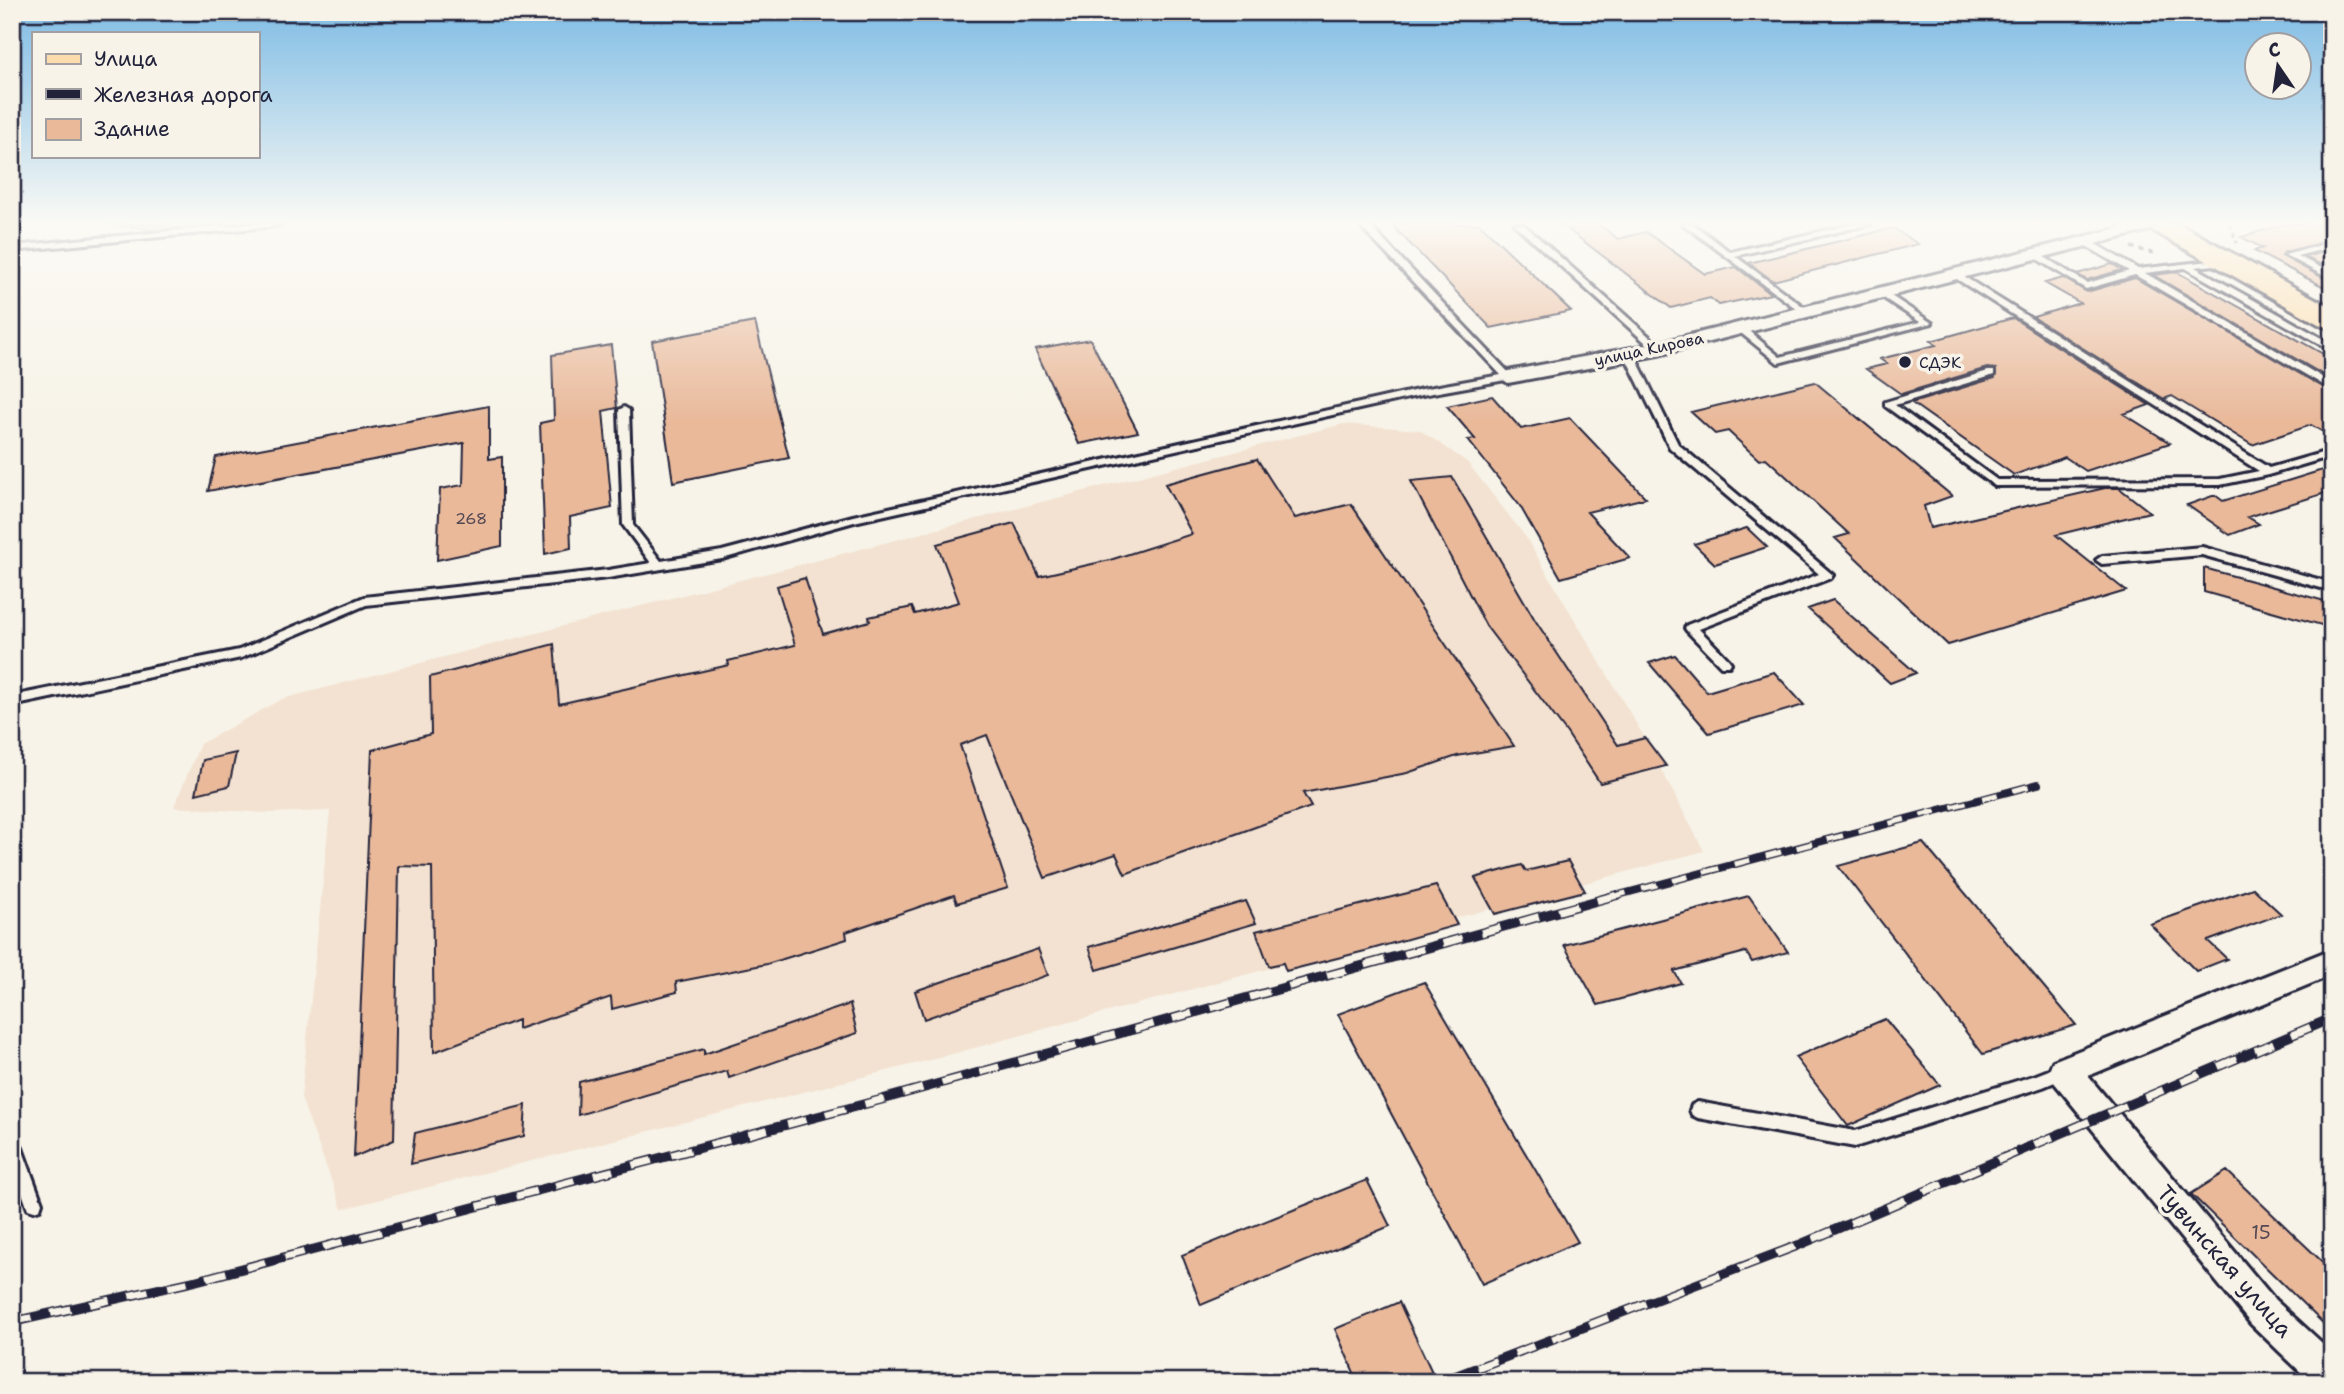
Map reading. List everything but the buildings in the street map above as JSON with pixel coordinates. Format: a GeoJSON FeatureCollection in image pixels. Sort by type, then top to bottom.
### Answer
{"type":"FeatureCollection","features":[{"type":"Feature","properties":{"kind":"main road"},"geometry":{"type":"LineString","coordinates":[[2285,289],[2329,317]]}},
{"type":"Feature","properties":{"kind":"street","name":"улица Кирова"},"geometry":{"type":"LineString","coordinates":[[1508,377],[1658,349],[1897,289]]}},
{"type":"Feature","properties":{"kind":"street"},"geometry":{"type":"LineString","coordinates":[[2064,1071],[2332,962]]}},
{"type":"Feature","properties":{"kind":"street","name":"Тувинская улица"},"geometry":{"type":"LineString","coordinates":[[2064,1071],[2263,1312],[2332,1377]]}},
{"type":"Feature","properties":{"kind":"lane"},"geometry":{"type":"LineString","coordinates":[[1425,289],[1508,377]]}},
{"type":"Feature","properties":{"kind":"lane"},"geometry":{"type":"LineString","coordinates":[[1591,289],[1658,349]]}},
{"type":"Feature","properties":{"kind":"lane"},"geometry":{"type":"LineString","coordinates":[[1774,289],[1805,312]]}},
{"type":"Feature","properties":{"kind":"lane"},"geometry":{"type":"LineString","coordinates":[[1979,289],[2268,472]]}},
{"type":"Feature","properties":{"kind":"lane"},"geometry":{"type":"LineString","coordinates":[[2165,289],[2332,387]]}},
{"type":"Feature","properties":{"kind":"lane"},"geometry":{"type":"LineString","coordinates":[[2228,289],[2332,348]]}},
{"type":"Feature","properties":{"kind":"lane"},"geometry":{"type":"LineString","coordinates":[[1741,329],[1778,360],[1927,323],[1882,293]]}},
{"type":"Feature","properties":{"kind":"lane"},"geometry":{"type":"LineString","coordinates":[[1629,354],[1674,446],[1827,575],[1691,628],[1725,663]]}},
{"type":"Feature","properties":{"kind":"lane"},"geometry":{"type":"LineString","coordinates":[[1991,373],[1888,404],[1995,483],[2220,482],[2268,472],[2332,453]]}},
{"type":"Feature","properties":{"kind":"lane"},"geometry":{"type":"LineString","coordinates":[[12,701],[241,654],[364,601],[608,574],[722,555],[853,519],[1422,392],[1508,377]]}},
{"type":"Feature","properties":{"kind":"lane"},"geometry":{"type":"LineString","coordinates":[[624,410],[628,525],[658,565]]}},
{"type":"Feature","properties":{"kind":"lane"},"geometry":{"type":"LineString","coordinates":[[2102,560],[2202,551],[2332,587]]}},
{"type":"Feature","properties":{"kind":"lane"},"geometry":{"type":"LineString","coordinates":[[1698,1110],[1855,1139],[2037,1082],[2064,1071]]}},
{"type":"Feature","properties":{"kind":"lane"},"geometry":{"type":"LineString","coordinates":[[12,1143],[34,1203]]}},
{"type":"Feature","properties":{"kind":"shaded area"},"geometry":{"type":"Polygon","coordinates":[[[1343,424],[1420,430],[1467,462],[1525,536],[1643,735],[1704,851],[926,1061],[342,1209],[301,1098],[330,811],[267,813],[174,807],[200,744],[282,699],[1343,424]]]}},
{"type":"Feature","properties":{"kind":"railway"},"geometry":{"type":"LineString","coordinates":[[1611,897],[2038,784]]}},
{"type":"Feature","properties":{"kind":"railway"},"geometry":{"type":"LineString","coordinates":[[12,1322],[195,1281],[880,1100],[1617,895]]}},
{"type":"Feature","properties":{"kind":"railway"},"geometry":{"type":"LineString","coordinates":[[1440,1382],[1799,1245],[2332,1018]]}},
{"type":"Feature","properties":{"kind":"place","name":"СДЭК"},"geometry":{"type":"Point","coordinates":[1905,362]}}]}
